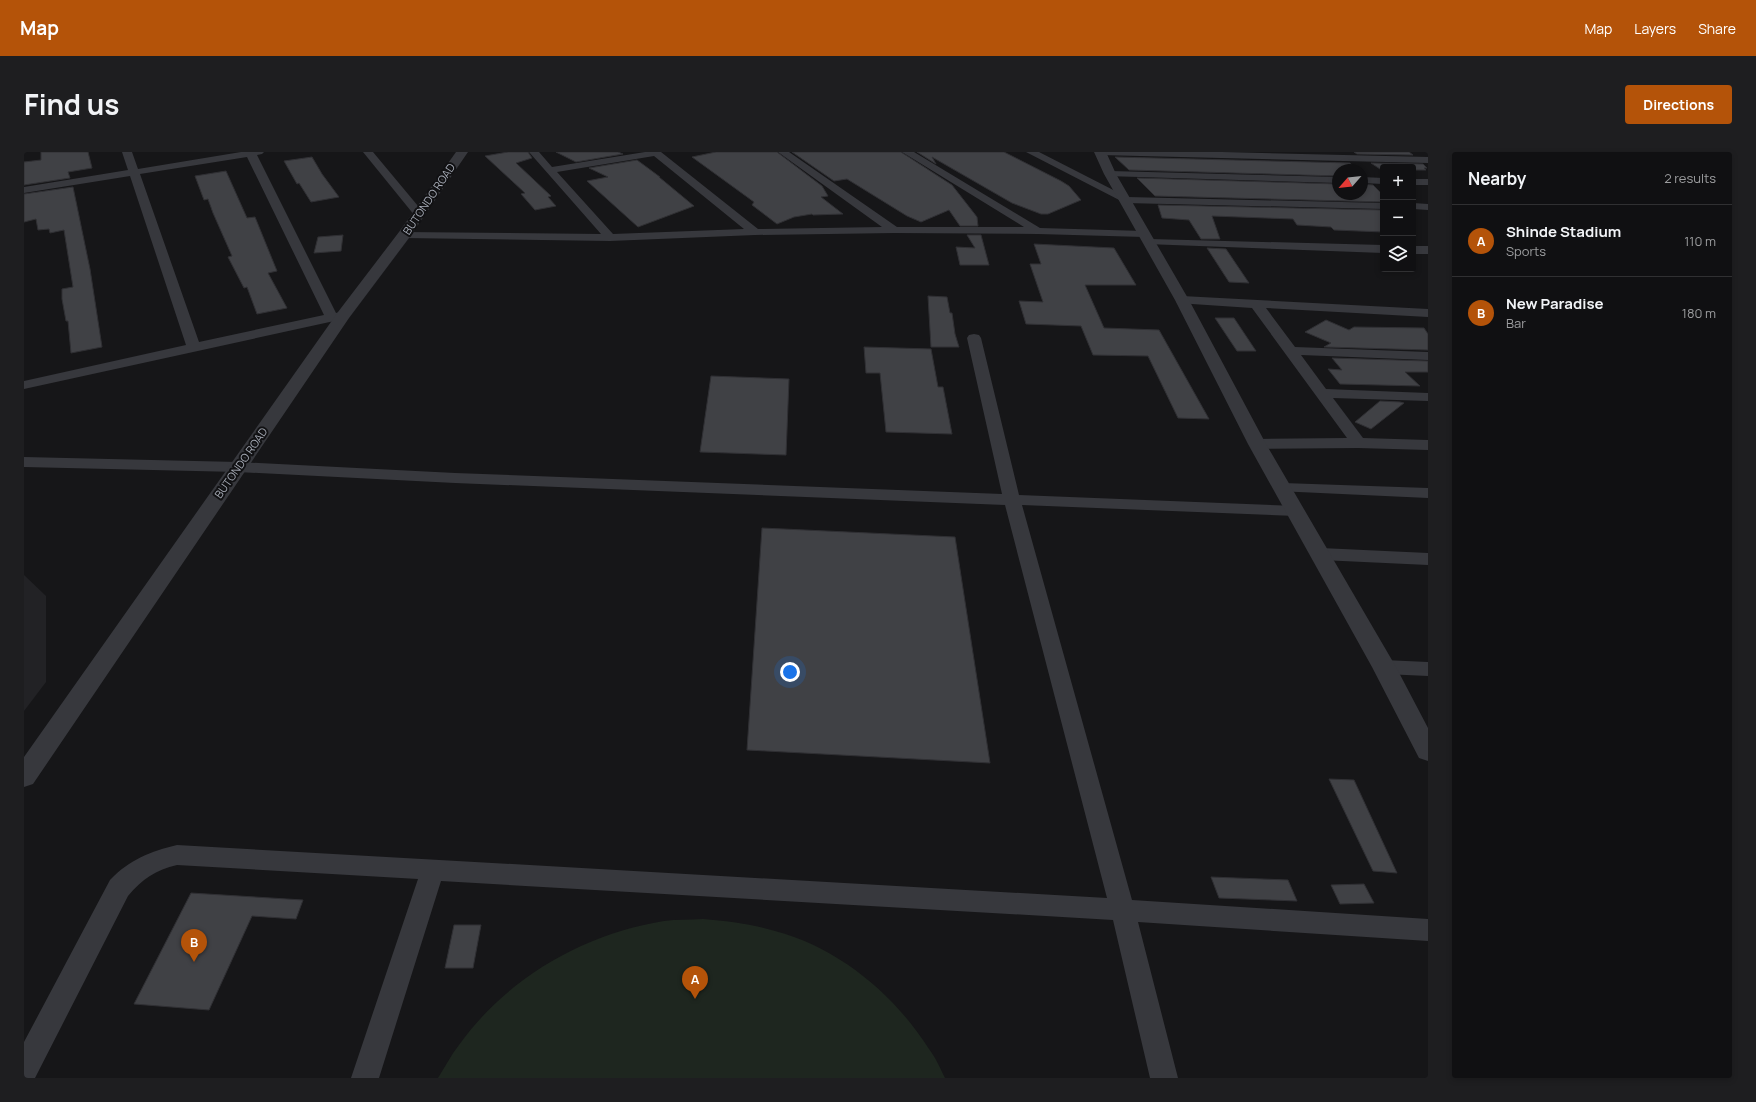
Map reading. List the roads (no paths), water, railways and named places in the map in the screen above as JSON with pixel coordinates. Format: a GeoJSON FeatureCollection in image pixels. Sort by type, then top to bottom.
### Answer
{"type":"FeatureCollection","features":[{"type":"Feature","properties":{"kind":"street"},"geometry":{"type":"LineString","coordinates":[[127,152],[194,346]]}},
{"type":"Feature","properties":{"kind":"street"},"geometry":{"type":"LineString","coordinates":[[24,190],[253,152],[338,316],[194,346],[24,385],[24,380]]}},
{"type":"Feature","properties":{"kind":"street"},"geometry":{"type":"LineString","coordinates":[[368,152],[419,214]]}},
{"type":"Feature","properties":{"kind":"street","name":"BUTONDO ROAD"},"geometry":{"type":"LineString","coordinates":[[24,777],[238,467],[338,316],[404,235],[462,152]]}},
{"type":"Feature","properties":{"kind":"street"},"geometry":{"type":"LineString","coordinates":[[534,152],[610,238]]}},
{"type":"Feature","properties":{"kind":"street"},"geometry":{"type":"LineString","coordinates":[[783,152],[894,230]]}},
{"type":"Feature","properties":{"kind":"street"},"geometry":{"type":"LineString","coordinates":[[907,152],[1038,230]]}},
{"type":"Feature","properties":{"kind":"street"},"geometry":{"type":"LineString","coordinates":[[1031,152],[1125,200],[1380,206]]}},
{"type":"Feature","properties":{"kind":"street"},"geometry":{"type":"LineString","coordinates":[[1428,160],[1100,152],[1110,174],[1182,300],[1257,444],[1384,667],[1428,751]]}},
{"type":"Feature","properties":{"kind":"street"},"geometry":{"type":"LineString","coordinates":[[550,170],[656,153],[755,232]]}},
{"type":"Feature","properties":{"kind":"street"},"geometry":{"type":"LineString","coordinates":[[1110,174],[1332,180]]}},
{"type":"Feature","properties":{"kind":"street"},"geometry":{"type":"LineString","coordinates":[[1368,180],[1380,181]]}},
{"type":"Feature","properties":{"kind":"street"},"geometry":{"type":"LineString","coordinates":[[1416,182],[1428,182]]}},
{"type":"Feature","properties":{"kind":"street"},"geometry":{"type":"LineString","coordinates":[[1416,206],[1428,207]]}},
{"type":"Feature","properties":{"kind":"street"},"geometry":{"type":"LineString","coordinates":[[404,235],[610,238],[755,232],[1038,230],[1147,238],[1380,249]]}},
{"type":"Feature","properties":{"kind":"street"},"geometry":{"type":"LineString","coordinates":[[1416,250],[1428,250]]}},
{"type":"Feature","properties":{"kind":"street"},"geometry":{"type":"LineString","coordinates":[[1182,300],[1428,313]]}},
{"type":"Feature","properties":{"kind":"street"},"geometry":{"type":"LineString","coordinates":[[1256,304],[1292,351],[1358,443]]}},
{"type":"Feature","properties":{"kind":"street"},"geometry":{"type":"LineString","coordinates":[[974,338],[1012,500],[1123,910],[1164,1078]]}},
{"type":"Feature","properties":{"kind":"street"},"geometry":{"type":"LineString","coordinates":[[1292,351],[1428,356]]}},
{"type":"Feature","properties":{"kind":"street"},"geometry":{"type":"LineString","coordinates":[[1322,393],[1428,396]]}},
{"type":"Feature","properties":{"kind":"street"},"geometry":{"type":"LineString","coordinates":[[1257,444],[1358,443],[1428,445]]}},
{"type":"Feature","properties":{"kind":"street"},"geometry":{"type":"LineString","coordinates":[[24,462],[238,467],[479,479],[1296,511]]}},
{"type":"Feature","properties":{"kind":"street"},"geometry":{"type":"LineString","coordinates":[[1282,488],[1428,493]]}},
{"type":"Feature","properties":{"kind":"street"},"geometry":{"type":"LineString","coordinates":[[1321,554],[1428,559]]}},
{"type":"Feature","properties":{"kind":"street"},"geometry":{"type":"LineString","coordinates":[[1384,667],[1428,669]]}},
{"type":"Feature","properties":{"kind":"street"},"geometry":{"type":"LineString","coordinates":[[24,1070],[120,888],[128,877],[143,866],[158,859],[177,855],[433,868],[1428,930]]}},
{"type":"Feature","properties":{"kind":"street"},"geometry":{"type":"LineString","coordinates":[[365,1078],[433,868]]}},
{"type":"Feature","properties":{"kind":"place","name":"New Paradise"},"geometry":{"type":"Point","coordinates":[194,962]}},
{"type":"Feature","properties":{"kind":"place","name":"Shinde Stadium"},"geometry":{"type":"Point","coordinates":[695,999]}}]}
